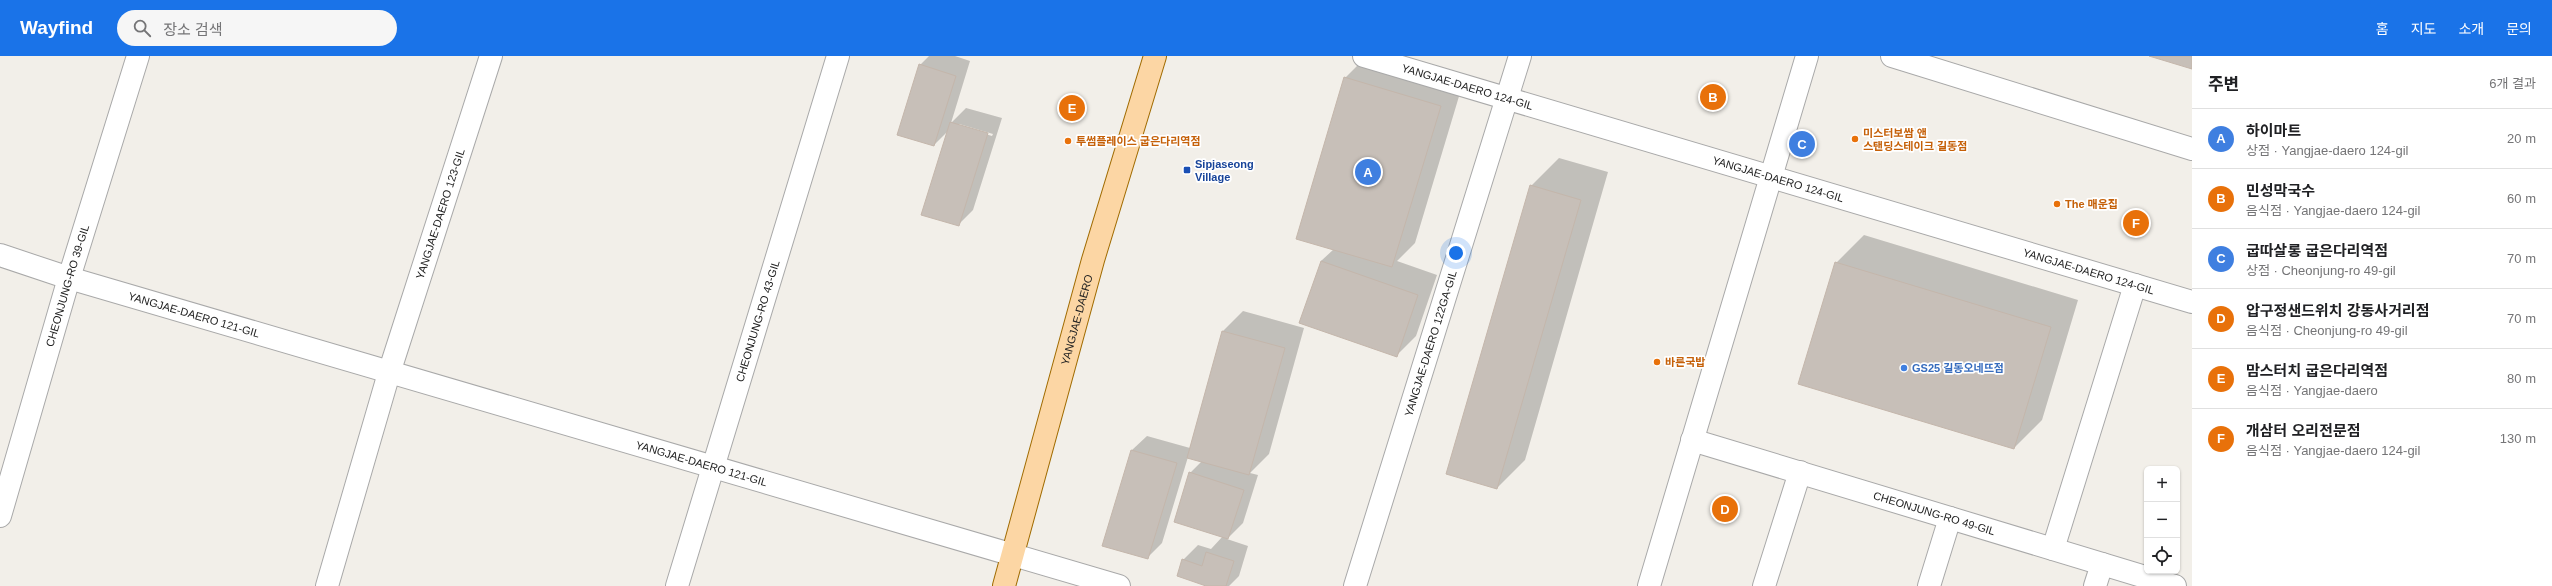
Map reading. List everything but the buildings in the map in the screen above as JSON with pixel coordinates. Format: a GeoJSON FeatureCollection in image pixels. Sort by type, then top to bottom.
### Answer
{"type":"FeatureCollection","features":[{"type":"Feature","properties":{"kind":"main road","name":"YANGJAE-DAERO"},"geometry":{"type":"LineString","coordinates":[[1004,586],[1093,260],[1155,56]]}},
{"type":"Feature","properties":{"kind":"street","name":"CHEONJUNG-RO 39-GIL"},"geometry":{"type":"LineString","coordinates":[[0,516],[69,278],[138,56]]}},
{"type":"Feature","properties":{"kind":"street","name":"YANGJAE-DAERO 123-GIL"},"geometry":{"type":"LineString","coordinates":[[389,372],[490,56]]}},
{"type":"Feature","properties":{"kind":"street","name":"CHEONJUNG-RO 43-GIL"},"geometry":{"type":"LineString","coordinates":[[678,586],[838,56]]}},
{"type":"Feature","properties":{"kind":"street","name":"YANGJAE-DAERO 124-GIL"},"geometry":{"type":"LineString","coordinates":[[1364,56],[2192,302]]}},
{"type":"Feature","properties":{"kind":"street","name":"YANGJAE-DAERO 122GA-GIL"},"geometry":{"type":"LineString","coordinates":[[1355,586],[1520,56]]}},
{"type":"Feature","properties":{"kind":"street"},"geometry":{"type":"LineString","coordinates":[[1649,586],[1807,56]]}},
{"type":"Feature","properties":{"kind":"street"},"geometry":{"type":"LineString","coordinates":[[1892,56],[2192,149]]}},
{"type":"Feature","properties":{"kind":"street","name":"YANGJAE-DAERO 121-GIL"},"geometry":{"type":"LineString","coordinates":[[0,255],[69,278],[1119,586]]}},
{"type":"Feature","properties":{"kind":"street"},"geometry":{"type":"LineString","coordinates":[[2053,549],[2135,285]]}},
{"type":"Feature","properties":{"kind":"street"},"geometry":{"type":"LineString","coordinates":[[327,586],[389,372]]}},
{"type":"Feature","properties":{"kind":"street","name":"CHEONJUNG-RO 49-GIL"},"geometry":{"type":"LineString","coordinates":[[1692,440],[2176,586]]}},
{"type":"Feature","properties":{"kind":"street"},"geometry":{"type":"LineString","coordinates":[[1764,586],[1800,472]]}},
{"type":"Feature","properties":{"kind":"street"},"geometry":{"type":"LineString","coordinates":[[1929,586],[1950,518]]}},
{"type":"Feature","properties":{"kind":"street"},"geometry":{"type":"LineString","coordinates":[[2095,586],[2102,564]]}},
{"type":"Feature","properties":{"kind":"place","name":"민성막국수"},"geometry":{"type":"Point","coordinates":[1713,97]}},
{"type":"Feature","properties":{"kind":"place","name":"맘스터치 굽은다리역점"},"geometry":{"type":"Point","coordinates":[1072,108]}},
{"type":"Feature","properties":{"kind":"place","name":"미스터보쌈 앤 스탠딩스테이크 길동점"},"geometry":{"type":"Point","coordinates":[1855,139]}},
{"type":"Feature","properties":{"kind":"place","name":"투썸플레이스 굽은다리역점"},"geometry":{"type":"Point","coordinates":[1068,141]}},
{"type":"Feature","properties":{"kind":"place","name":"굽따살롱 굽은다리역점"},"geometry":{"type":"Point","coordinates":[1802,144]}},
{"type":"Feature","properties":{"kind":"place","name":"Sipjaseong Village"},"geometry":{"type":"Point","coordinates":[1187,170]}},
{"type":"Feature","properties":{"kind":"place","name":"하이마트"},"geometry":{"type":"Point","coordinates":[1368,172]}},
{"type":"Feature","properties":{"kind":"place","name":"The 매운집"},"geometry":{"type":"Point","coordinates":[2057,204]}},
{"type":"Feature","properties":{"kind":"place","name":"개삼터 오리전문점"},"geometry":{"type":"Point","coordinates":[2136,223]}},
{"type":"Feature","properties":{"kind":"place","name":"바른국밥"},"geometry":{"type":"Point","coordinates":[1657,362]}},
{"type":"Feature","properties":{"kind":"place","name":"GS25 길동오네뜨점"},"geometry":{"type":"Point","coordinates":[1904,368]}},
{"type":"Feature","properties":{"kind":"place","name":"압구정샌드위치 강동사거리점"},"geometry":{"type":"Point","coordinates":[1725,509]}}]}
